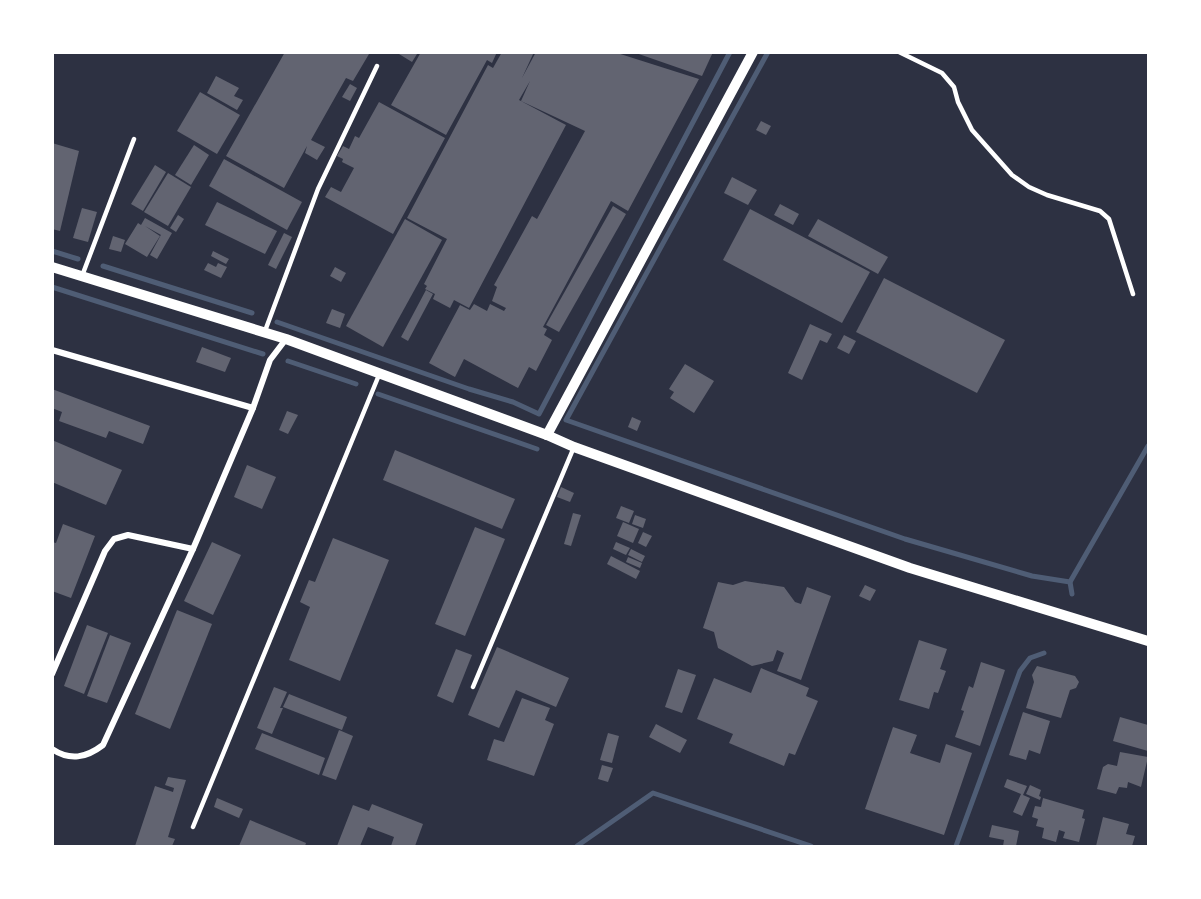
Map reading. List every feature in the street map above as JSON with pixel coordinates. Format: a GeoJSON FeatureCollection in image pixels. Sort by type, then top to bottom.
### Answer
{"type":"FeatureCollection","features":[{"type":"Feature","properties":{"kind":"street"},"geometry":{"type":"LineString","coordinates":[[547,435],[753,52]]}},
{"type":"Feature","properties":{"kind":"street"},"geometry":{"type":"LineString","coordinates":[[52,267],[286,339],[574,447],[910,568],[1149,641]]}},
{"type":"Feature","properties":{"kind":"street"},"geometry":{"type":"LineString","coordinates":[[52,749],[60,754],[83,757],[103,746],[193,549],[253,408],[270,360],[286,339]]}},
{"type":"Feature","properties":{"kind":"street"},"geometry":{"type":"LineString","coordinates":[[52,350],[253,408]]}},
{"type":"Feature","properties":{"kind":"street"},"geometry":{"type":"LineString","coordinates":[[52,674],[105,551],[114,539],[128,535],[193,549]]}},
{"type":"Feature","properties":{"kind":"lane"},"geometry":{"type":"LineString","coordinates":[[899,52],[942,73],[954,87],[958,102],[972,130],[1012,175],[1029,187],[1047,195],[1100,211],[1109,219],[1133,294]]}},
{"type":"Feature","properties":{"kind":"lane"},"geometry":{"type":"LineString","coordinates":[[264,333],[318,189],[377,66]]}},
{"type":"Feature","properties":{"kind":"lane"},"geometry":{"type":"LineString","coordinates":[[82,276],[134,139]]}},
{"type":"Feature","properties":{"kind":"lane"},"geometry":{"type":"LineString","coordinates":[[193,827],[379,375]]}},
{"type":"Feature","properties":{"kind":"lane"},"geometry":{"type":"LineString","coordinates":[[473,687],[574,447]]}},
{"type":"Feature","properties":{"kind":"building"},"geometry":{"type":"Polygon","coordinates":[[[285,52],[369,54],[353,81],[346,78],[311,140],[325,147],[317,160],[305,153],[307,146],[284,188],[226,156],[285,52]]]}},
{"type":"Feature","properties":{"kind":"building"},"geometry":{"type":"Polygon","coordinates":[[[400,52],[417,54],[412,62],[399,54],[400,52]]]}},
{"type":"Feature","properties":{"kind":"building"},"geometry":{"type":"Polygon","coordinates":[[[421,52],[497,52],[492,63],[487,60],[446,135],[391,105],[421,52]]]}},
{"type":"Feature","properties":{"kind":"building"},"geometry":{"type":"Polygon","coordinates":[[[502,52],[534,52],[522,78],[536,52],[614,52],[699,79],[628,211],[611,201],[543,327],[547,329],[544,335],[552,340],[536,371],[529,367],[518,388],[464,359],[455,377],[429,363],[460,305],[470,310],[474,304],[487,311],[490,304],[504,311],[506,308],[492,301],[497,287],[494,285],[532,216],[537,219],[585,131],[521,101],[530,81],[519,100],[566,125],[469,308],[454,300],[450,308],[433,299],[435,294],[425,289],[427,286],[424,284],[447,239],[407,218],[488,65],[493,68],[502,52]]]}},
{"type":"Feature","properties":{"kind":"building"},"geometry":{"type":"Polygon","coordinates":[[[633,52],[713,52],[702,76],[633,52]]]}},
{"type":"Feature","properties":{"kind":"building"},"geometry":{"type":"Polygon","coordinates":[[[216,76],[239,88],[234,96],[243,100],[237,110],[207,93],[216,76]]]}},
{"type":"Feature","properties":{"kind":"building"},"geometry":{"type":"Polygon","coordinates":[[[350,84],[357,88],[350,101],[342,97],[350,84]]]}},
{"type":"Feature","properties":{"kind":"building"},"geometry":{"type":"Polygon","coordinates":[[[200,92],[240,115],[217,154],[177,131],[200,92]]]}},
{"type":"Feature","properties":{"kind":"building"},"geometry":{"type":"Polygon","coordinates":[[[379,102],[445,138],[393,234],[325,197],[331,187],[341,192],[354,168],[342,162],[343,159],[337,156],[343,146],[349,149],[355,136],[359,138],[379,102]]]}},
{"type":"Feature","properties":{"kind":"building"},"geometry":{"type":"Polygon","coordinates":[[[761,121],[771,126],[766,135],[756,130],[761,121]]]}},
{"type":"Feature","properties":{"kind":"building"},"geometry":{"type":"Polygon","coordinates":[[[52,143],[79,151],[60,231],[52,229],[52,143]]]}},
{"type":"Feature","properties":{"kind":"building"},"geometry":{"type":"Polygon","coordinates":[[[194,145],[209,155],[191,185],[175,175],[194,145]]]}},
{"type":"Feature","properties":{"kind":"building"},"geometry":{"type":"Polygon","coordinates":[[[224,159],[302,202],[287,230],[209,186],[224,159]]]}},
{"type":"Feature","properties":{"kind":"building"},"geometry":{"type":"Polygon","coordinates":[[[155,165],[166,172],[143,211],[131,204],[155,165]]]}},
{"type":"Feature","properties":{"kind":"building"},"geometry":{"type":"Polygon","coordinates":[[[168,173],[191,187],[168,226],[144,212],[168,173]]]}},
{"type":"Feature","properties":{"kind":"building"},"geometry":{"type":"Polygon","coordinates":[[[732,177],[757,190],[748,205],[724,193],[732,177]]]}},
{"type":"Feature","properties":{"kind":"building"},"geometry":{"type":"Polygon","coordinates":[[[217,202],[277,231],[265,254],[205,225],[217,202]]]}},
{"type":"Feature","properties":{"kind":"building"},"geometry":{"type":"Polygon","coordinates":[[[780,204],[799,214],[793,225],[774,215],[780,204]]]}},
{"type":"Feature","properties":{"kind":"building"},"geometry":{"type":"Polygon","coordinates":[[[613,206],[626,214],[559,332],[546,325],[613,206]]]}},
{"type":"Feature","properties":{"kind":"building"},"geometry":{"type":"Polygon","coordinates":[[[82,208],[97,212],[88,242],[73,238],[82,208]]]}},
{"type":"Feature","properties":{"kind":"building"},"geometry":{"type":"Polygon","coordinates":[[[750,209],[870,272],[842,323],[723,260],[750,209]]]}},
{"type":"Feature","properties":{"kind":"building"},"geometry":{"type":"Polygon","coordinates":[[[178,215],[184,219],[176,232],[170,228],[178,215]]]}},
{"type":"Feature","properties":{"kind":"building"},"geometry":{"type":"Polygon","coordinates":[[[145,218],[172,233],[157,259],[150,255],[161,235],[145,226],[160,236],[147,257],[125,244],[138,223],[141,225],[145,218]]]}},
{"type":"Feature","properties":{"kind":"building"},"geometry":{"type":"Polygon","coordinates":[[[405,219],[442,240],[383,347],[346,326],[405,219]]]}},
{"type":"Feature","properties":{"kind":"building"},"geometry":{"type":"Polygon","coordinates":[[[818,219],[888,257],[878,274],[808,236],[818,219]]]}},
{"type":"Feature","properties":{"kind":"building"},"geometry":{"type":"Polygon","coordinates":[[[284,233],[292,237],[276,269],[268,265],[284,233]]]}},
{"type":"Feature","properties":{"kind":"building"},"geometry":{"type":"Polygon","coordinates":[[[113,236],[125,240],[121,252],[109,249],[113,236]]]}},
{"type":"Feature","properties":{"kind":"building"},"geometry":{"type":"Polygon","coordinates":[[[213,251],[229,259],[226,264],[211,256],[213,251]]]}},
{"type":"Feature","properties":{"kind":"building"},"geometry":{"type":"Polygon","coordinates":[[[208,263],[216,267],[218,263],[227,267],[221,278],[204,270],[208,263]]]}},
{"type":"Feature","properties":{"kind":"building"},"geometry":{"type":"Polygon","coordinates":[[[335,267],[346,273],[341,282],[330,276],[335,267]]]}},
{"type":"Feature","properties":{"kind":"building"},"geometry":{"type":"Polygon","coordinates":[[[884,278],[1005,340],[977,393],[856,332],[884,278]]]}},
{"type":"Feature","properties":{"kind":"building"},"geometry":{"type":"Polygon","coordinates":[[[426,290],[433,294],[408,341],[401,337],[426,290]]]}},
{"type":"Feature","properties":{"kind":"building"},"geometry":{"type":"Polygon","coordinates":[[[332,309],[345,314],[340,328],[326,323],[332,309]]]}},
{"type":"Feature","properties":{"kind":"building"},"geometry":{"type":"Polygon","coordinates":[[[810,324],[832,334],[827,343],[820,340],[802,380],[788,373],[810,324]]]}},
{"type":"Feature","properties":{"kind":"building"},"geometry":{"type":"Polygon","coordinates":[[[844,335],[856,341],[849,354],[837,348],[844,335]]]}},
{"type":"Feature","properties":{"kind":"building"},"geometry":{"type":"Polygon","coordinates":[[[202,347],[231,358],[225,372],[196,362],[202,347]]]}},
{"type":"Feature","properties":{"kind":"building"},"geometry":{"type":"Polygon","coordinates":[[[685,364],[714,381],[694,413],[670,398],[674,392],[669,389],[685,364]]]}},
{"type":"Feature","properties":{"kind":"building"},"geometry":{"type":"Polygon","coordinates":[[[52,389],[150,426],[143,444],[109,431],[106,438],[59,421],[62,412],[52,408],[52,389]]]}},
{"type":"Feature","properties":{"kind":"building"},"geometry":{"type":"Polygon","coordinates":[[[287,411],[298,415],[288,434],[279,430],[287,411]]]}},
{"type":"Feature","properties":{"kind":"building"},"geometry":{"type":"Polygon","coordinates":[[[632,417],[641,421],[637,431],[628,427],[632,417]]]}},
{"type":"Feature","properties":{"kind":"building"},"geometry":{"type":"Polygon","coordinates":[[[52,440],[122,470],[106,505],[52,482],[52,440]]]}},
{"type":"Feature","properties":{"kind":"building"},"geometry":{"type":"Polygon","coordinates":[[[395,450],[515,499],[502,529],[383,480],[395,450]]]}},
{"type":"Feature","properties":{"kind":"building"},"geometry":{"type":"Polygon","coordinates":[[[247,465],[276,477],[262,509],[234,497],[247,465]]]}},
{"type":"Feature","properties":{"kind":"building"},"geometry":{"type":"Polygon","coordinates":[[[561,487],[574,493],[570,502],[557,497],[561,487]]]}},
{"type":"Feature","properties":{"kind":"building"},"geometry":{"type":"Polygon","coordinates":[[[621,506],[634,511],[629,523],[616,518],[621,506]]]}},
{"type":"Feature","properties":{"kind":"building"},"geometry":{"type":"Polygon","coordinates":[[[573,513],[581,515],[571,546],[564,544],[573,513]]]}},
{"type":"Feature","properties":{"kind":"building"},"geometry":{"type":"Polygon","coordinates":[[[635,515],[646,519],[643,528],[632,524],[635,515]]]}},
{"type":"Feature","properties":{"kind":"building"},"geometry":{"type":"Polygon","coordinates":[[[623,522],[639,529],[633,543],[617,536],[623,522]]]}},
{"type":"Feature","properties":{"kind":"building"},"geometry":{"type":"Polygon","coordinates":[[[63,524],[95,536],[71,598],[52,591],[52,542],[56,543],[63,524]]]}},
{"type":"Feature","properties":{"kind":"building"},"geometry":{"type":"Polygon","coordinates":[[[475,527],[505,539],[465,636],[435,624],[475,527]]]}},
{"type":"Feature","properties":{"kind":"building"},"geometry":{"type":"Polygon","coordinates":[[[643,532],[652,536],[646,547],[638,543],[643,532]]]}},
{"type":"Feature","properties":{"kind":"building"},"geometry":{"type":"Polygon","coordinates":[[[333,538],[389,560],[340,681],[289,660],[310,607],[300,602],[309,580],[315,582],[333,538]]]}},
{"type":"Feature","properties":{"kind":"building"},"geometry":{"type":"Polygon","coordinates":[[[212,542],[241,555],[213,615],[184,601],[212,542]]]}},
{"type":"Feature","properties":{"kind":"building"},"geometry":{"type":"Polygon","coordinates":[[[616,542],[630,548],[626,555],[613,549],[616,542]]]}},
{"type":"Feature","properties":{"kind":"building"},"geometry":{"type":"Polygon","coordinates":[[[631,549],[645,556],[642,562],[628,555],[631,549]]]}},
{"type":"Feature","properties":{"kind":"building"},"geometry":{"type":"Polygon","coordinates":[[[611,556],[640,571],[636,579],[607,564],[611,556]]]}},
{"type":"Feature","properties":{"kind":"building"},"geometry":{"type":"Polygon","coordinates":[[[628,557],[642,563],[640,568],[626,562],[628,557]]]}},
{"type":"Feature","properties":{"kind":"building"},"geometry":{"type":"Polygon","coordinates":[[[745,581],[784,587],[795,602],[801,604],[807,587],[831,596],[801,680],[777,671],[784,653],[777,650],[773,661],[752,666],[718,648],[714,632],[703,628],[718,582],[733,585],[745,581]]]}},
{"type":"Feature","properties":{"kind":"building"},"geometry":{"type":"Polygon","coordinates":[[[865,585],[876,590],[870,601],[859,596],[865,585]]]}},
{"type":"Feature","properties":{"kind":"building"},"geometry":{"type":"Polygon","coordinates":[[[177,610],[212,624],[170,729],[135,714],[177,610]]]}},
{"type":"Feature","properties":{"kind":"building"},"geometry":{"type":"Polygon","coordinates":[[[87,625],[108,633],[84,694],[64,686],[87,625]]]}},
{"type":"Feature","properties":{"kind":"building"},"geometry":{"type":"Polygon","coordinates":[[[110,635],[131,643],[107,703],[87,696],[110,635]]]}},
{"type":"Feature","properties":{"kind":"building"},"geometry":{"type":"Polygon","coordinates":[[[919,640],[947,649],[940,669],[946,671],[938,693],[934,692],[929,709],[899,700],[919,640]]]}},
{"type":"Feature","properties":{"kind":"building"},"geometry":{"type":"Polygon","coordinates":[[[497,647],[569,678],[556,707],[516,690],[499,728],[468,715],[497,647]]]}},
{"type":"Feature","properties":{"kind":"building"},"geometry":{"type":"Polygon","coordinates":[[[456,649],[472,655],[453,703],[437,696],[456,649]]]}},
{"type":"Feature","properties":{"kind":"building"},"geometry":{"type":"Polygon","coordinates":[[[981,662],[1005,670],[980,746],[955,737],[969,686],[973,688],[981,662]]]}},
{"type":"Feature","properties":{"kind":"building"},"geometry":{"type":"Polygon","coordinates":[[[1037,666],[1075,676],[1079,682],[1076,688],[1070,690],[1061,718],[1026,708],[1034,682],[1032,675],[1037,666]]]}},
{"type":"Feature","properties":{"kind":"building"},"geometry":{"type":"Polygon","coordinates":[[[761,668],[809,688],[806,696],[818,701],[795,755],[789,753],[784,766],[729,743],[733,734],[697,719],[714,678],[751,693],[761,668]]]}},
{"type":"Feature","properties":{"kind":"building"},"geometry":{"type":"Polygon","coordinates":[[[678,669],[696,675],[682,713],[665,707],[678,669]]]}},
{"type":"Feature","properties":{"kind":"building"},"geometry":{"type":"Polygon","coordinates":[[[274,687],[287,692],[272,734],[257,728],[274,687]]]}},
{"type":"Feature","properties":{"kind":"building"},"geometry":{"type":"Polygon","coordinates":[[[289,694],[347,717],[342,730],[283,707],[289,694]]]}},
{"type":"Feature","properties":{"kind":"building"},"geometry":{"type":"Polygon","coordinates":[[[522,698],[550,708],[545,720],[554,724],[534,776],[487,760],[494,739],[504,742],[522,698]]]}},
{"type":"Feature","properties":{"kind":"building"},"geometry":{"type":"Polygon","coordinates":[[[1023,712],[1050,721],[1040,754],[1029,750],[1026,760],[1009,755],[1023,712]]]}},
{"type":"Feature","properties":{"kind":"building"},"geometry":{"type":"Polygon","coordinates":[[[1120,717],[1148,725],[1148,751],[1113,741],[1120,717]]]}},
{"type":"Feature","properties":{"kind":"building"},"geometry":{"type":"Polygon","coordinates":[[[656,724],[687,740],[680,753],[649,737],[656,724]]]}},
{"type":"Feature","properties":{"kind":"building"},"geometry":{"type":"Polygon","coordinates":[[[893,727],[917,735],[910,753],[940,763],[946,744],[972,753],[944,835],[865,809],[893,727]]]}},
{"type":"Feature","properties":{"kind":"building"},"geometry":{"type":"Polygon","coordinates":[[[339,730],[353,736],[336,780],[322,775],[339,730]]]}},
{"type":"Feature","properties":{"kind":"building"},"geometry":{"type":"Polygon","coordinates":[[[262,733],[325,758],[319,775],[255,749],[262,733]]]}},
{"type":"Feature","properties":{"kind":"building"},"geometry":{"type":"Polygon","coordinates":[[[608,733],[619,736],[612,763],[600,760],[608,733]]]}},
{"type":"Feature","properties":{"kind":"building"},"geometry":{"type":"Polygon","coordinates":[[[1120,752],[1148,757],[1141,787],[1128,782],[1127,788],[1119,787],[1116,794],[1097,789],[1103,767],[1108,764],[1117,766],[1120,752]]]}},
{"type":"Feature","properties":{"kind":"building"},"geometry":{"type":"Polygon","coordinates":[[[602,765],[613,768],[608,782],[598,779],[602,765]]]}},
{"type":"Feature","properties":{"kind":"building"},"geometry":{"type":"Polygon","coordinates":[[[168,777],[186,780],[168,837],[175,839],[172,846],[135,846],[155,786],[173,792],[174,788],[165,785],[168,777]]]}},
{"type":"Feature","properties":{"kind":"building"},"geometry":{"type":"Polygon","coordinates":[[[1007,779],[1027,786],[1023,795],[1030,798],[1022,816],[1013,812],[1021,794],[1004,787],[1007,779]]]}},
{"type":"Feature","properties":{"kind":"building"},"geometry":{"type":"Polygon","coordinates":[[[1030,785],[1041,790],[1040,800],[1026,794],[1030,785]]]}},
{"type":"Feature","properties":{"kind":"building"},"geometry":{"type":"Polygon","coordinates":[[[217,798],[243,809],[239,818],[214,807],[217,798]]]}},
{"type":"Feature","properties":{"kind":"building"},"geometry":{"type":"Polygon","coordinates":[[[1043,798],[1084,810],[1082,818],[1085,819],[1079,842],[1063,838],[1065,832],[1059,830],[1056,842],[1042,838],[1044,828],[1036,826],[1038,819],[1032,817],[1035,806],[1041,807],[1043,798]]]}},
{"type":"Feature","properties":{"kind":"building"},"geometry":{"type":"Polygon","coordinates":[[[372,804],[423,824],[415,846],[391,846],[394,837],[368,827],[360,846],[337,846],[353,805],[369,811],[372,804]]]}},
{"type":"Feature","properties":{"kind":"building"},"geometry":{"type":"Polygon","coordinates":[[[1103,817],[1129,824],[1126,834],[1135,836],[1132,846],[1096,846],[1103,817]]]}},
{"type":"Feature","properties":{"kind":"building"},"geometry":{"type":"Polygon","coordinates":[[[250,820],[306,843],[305,846],[239,846],[250,820]]]}},
{"type":"Feature","properties":{"kind":"building"},"geometry":{"type":"Polygon","coordinates":[[[992,825],[1019,831],[1016,846],[1003,846],[1004,840],[989,837],[992,825]]]}},
{"type":"Feature","properties":{"kind":"waterway"},"geometry":{"type":"LineString","coordinates":[[277,322],[469,389],[513,402],[539,414],[730,52]]}},
{"type":"Feature","properties":{"kind":"waterway"},"geometry":{"type":"LineString","coordinates":[[768,52],[566,420],[905,539],[1032,576],[1070,582]]}},
{"type":"Feature","properties":{"kind":"waterway"},"geometry":{"type":"LineString","coordinates":[[52,251],[78,259]]}},
{"type":"Feature","properties":{"kind":"waterway"},"geometry":{"type":"LineString","coordinates":[[103,266],[252,313]]}},
{"type":"Feature","properties":{"kind":"waterway"},"geometry":{"type":"LineString","coordinates":[[52,287],[263,354]]}},
{"type":"Feature","properties":{"kind":"waterway"},"geometry":{"type":"LineString","coordinates":[[288,361],[356,384]]}},
{"type":"Feature","properties":{"kind":"waterway"},"geometry":{"type":"LineString","coordinates":[[378,394],[537,449]]}},
{"type":"Feature","properties":{"kind":"waterway"},"geometry":{"type":"LineString","coordinates":[[1072,594],[1070,582],[1148,446]]}},
{"type":"Feature","properties":{"kind":"waterway"},"geometry":{"type":"LineString","coordinates":[[956,846],[1020,671],[1030,658],[1044,653]]}},
{"type":"Feature","properties":{"kind":"waterway"},"geometry":{"type":"LineString","coordinates":[[577,846],[653,793],[811,846]]}}]}
